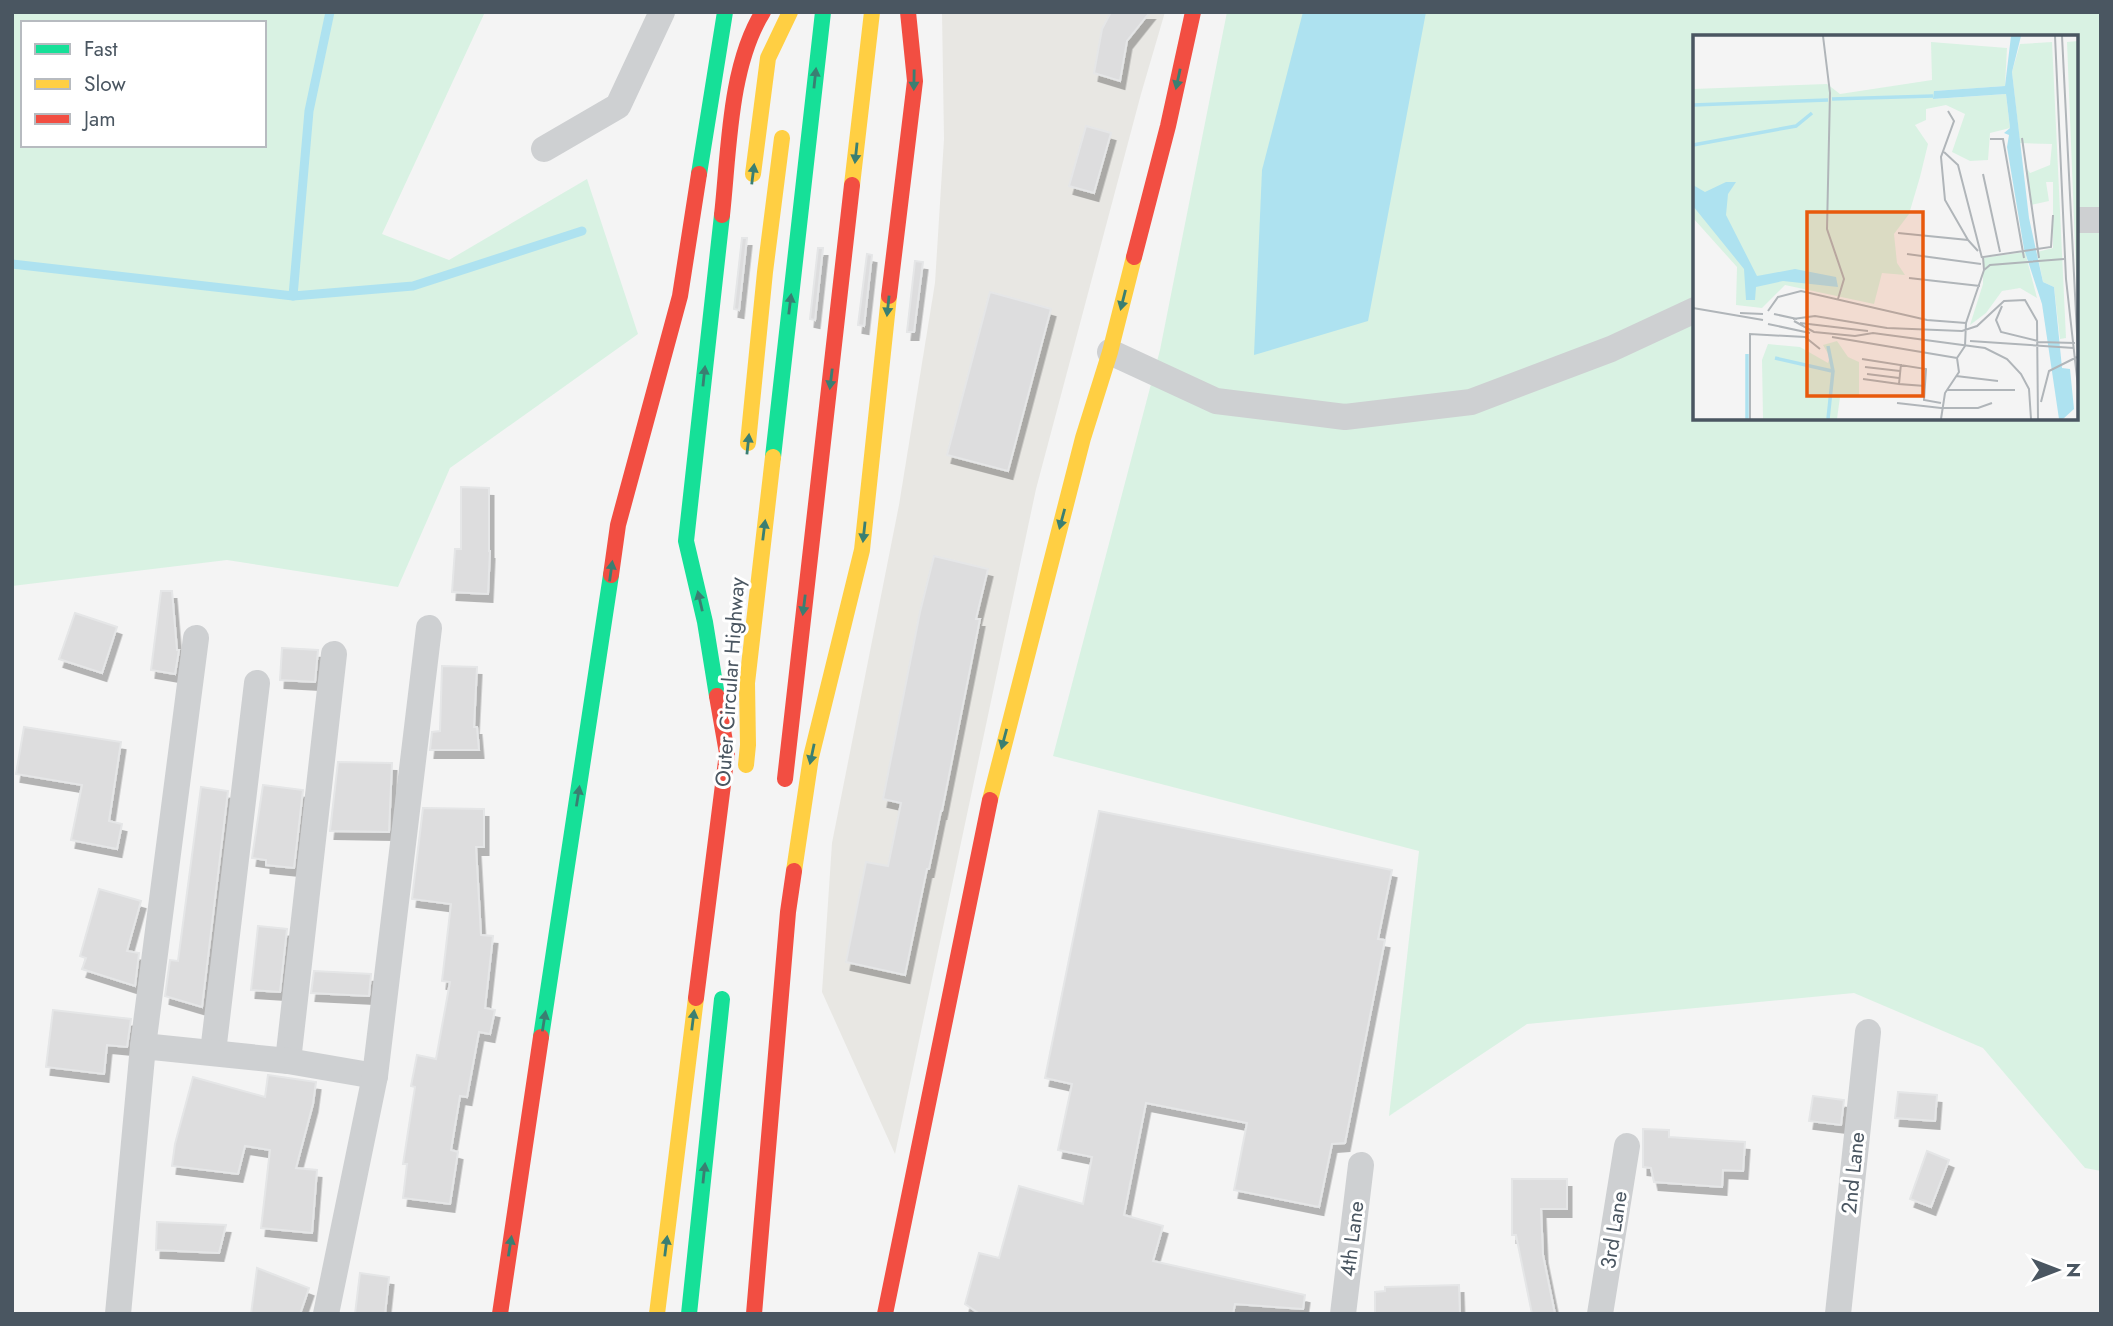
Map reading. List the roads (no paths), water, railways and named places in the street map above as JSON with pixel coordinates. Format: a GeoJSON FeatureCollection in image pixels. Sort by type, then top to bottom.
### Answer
{"type":"FeatureCollection","features":[{"type":"Feature","properties":{"kind":"main road"},"geometry":{"type":"LineString","coordinates":[[500,1314],[618,525],[680,296],[725,12]]}},
{"type":"Feature","properties":{"kind":"main road"},"geometry":{"type":"LineString","coordinates":[[727,753],[705,622],[686,541],[738,75],[753,28],[763,12]]}},
{"type":"Feature","properties":{"kind":"main road"},"geometry":{"type":"LineString","coordinates":[[751,190],[768,58],[790,12]]}},
{"type":"Feature","properties":{"kind":"main road"},"geometry":{"type":"LineString","coordinates":[[797,36],[802,12]]}},
{"type":"Feature","properties":{"kind":"main road","name":"Outer Circular Highway"},"geometry":{"type":"LineString","coordinates":[[744,786],[748,745],[747,683],[823,12]]}},
{"type":"Feature","properties":{"kind":"main road"},"geometry":{"type":"LineString","coordinates":[[784,789],[872,12]]}},
{"type":"Feature","properties":{"kind":"main road"},"geometry":{"type":"LineString","coordinates":[[754,1314],[788,912],[811,757],[862,550],[915,81],[908,12]]}},
{"type":"Feature","properties":{"kind":"main road"},"geometry":{"type":"LineString","coordinates":[[885,1314],[996,769],[1083,438],[1110,352],[1168,127],[1193,12]]}},
{"type":"Feature","properties":{"kind":"main road"},"geometry":{"type":"LineString","coordinates":[[746,462],[765,272],[784,126]]}},
{"type":"Feature","properties":{"kind":"main road"},"geometry":{"type":"LineString","coordinates":[[748,745],[786,483]]}},
{"type":"Feature","properties":{"kind":"main road"},"geometry":{"type":"LineString","coordinates":[[741,599],[747,683]]}},
{"type":"Feature","properties":{"kind":"main road"},"geometry":{"type":"LineString","coordinates":[[657,1314],[727,753],[717,606]]}},
{"type":"Feature","properties":{"kind":"main road"},"geometry":{"type":"LineString","coordinates":[[788,748],[811,673],[821,606]]}},
{"type":"Feature","properties":{"kind":"main road"},"geometry":{"type":"LineString","coordinates":[[769,941],[773,900]]}},
{"type":"Feature","properties":{"kind":"main road"},"geometry":{"type":"LineString","coordinates":[[689,1314],[724,981]]}},
{"type":"Feature","properties":{"kind":"street"},"geometry":{"type":"LineString","coordinates":[[544,149],[618,106],[662,12]]}},
{"type":"Feature","properties":{"kind":"street"},"geometry":{"type":"LineString","coordinates":[[2078,220],[2101,220]]}},
{"type":"Feature","properties":{"kind":"street"},"geometry":{"type":"LineString","coordinates":[[1110,352],[1216,401],[1345,417],[1471,402],[1611,349],[1693,311]]}},
{"type":"Feature","properties":{"kind":"street"},"geometry":{"type":"LineString","coordinates":[[326,1314],[375,1076],[429,628]]}},
{"type":"Feature","properties":{"kind":"street"},"geometry":{"type":"LineString","coordinates":[[118,1314],[143,1046],[196,638]]}},
{"type":"Feature","properties":{"kind":"street"},"geometry":{"type":"LineString","coordinates":[[288,1061],[334,653]]}},
{"type":"Feature","properties":{"kind":"street"},"geometry":{"type":"LineString","coordinates":[[213,1052],[257,683]]}},
{"type":"Feature","properties":{"kind":"street","name":"2nd Lane"},"geometry":{"type":"LineString","coordinates":[[1838,1314],[1868,1032]]}},
{"type":"Feature","properties":{"kind":"street"},"geometry":{"type":"LineString","coordinates":[[143,1046],[288,1061],[375,1076]]}},
{"type":"Feature","properties":{"kind":"street","name":"3rd Lane"},"geometry":{"type":"LineString","coordinates":[[1600,1314],[1628,1146]]}},
{"type":"Feature","properties":{"kind":"street","name":"4th Lane"},"geometry":{"type":"LineString","coordinates":[[1343,1314],[1361,1165]]}},
{"type":"Feature","properties":{"kind":"water"},"geometry":{"type":"Polygon","coordinates":[[[1303,12],[1426,12],[1368,321],[1254,355],[1262,170],[1303,12]]]}},
{"type":"Feature","properties":{"kind":"waterway"},"geometry":{"type":"LineString","coordinates":[[293,296],[309,111],[330,12]]}},
{"type":"Feature","properties":{"kind":"waterway"},"geometry":{"type":"LineString","coordinates":[[12,264],[293,296],[413,286],[582,231]]}}]}
